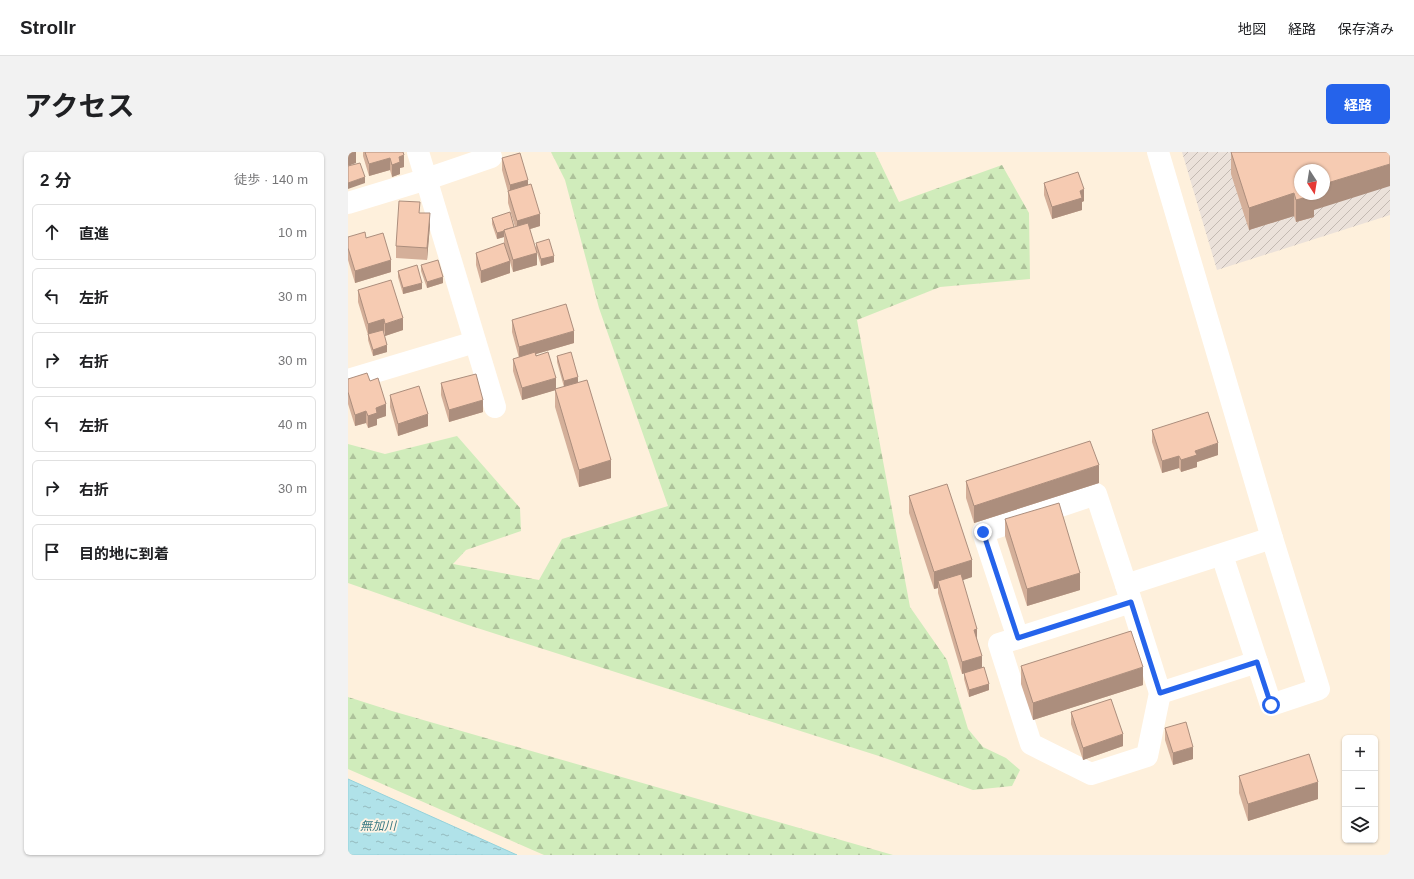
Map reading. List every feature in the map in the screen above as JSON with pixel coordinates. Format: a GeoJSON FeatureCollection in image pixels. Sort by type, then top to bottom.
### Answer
{"type":"FeatureCollection","features":[{"type":"Feature","properties":{"kind":"street"},"geometry":{"type":"LineString","coordinates":[[418,152],[474,342],[495,407]]}},
{"type":"Feature","properties":{"kind":"street"},"geometry":{"type":"LineString","coordinates":[[1158,152],[1272,538],[1319,690],[1271,705],[1222,555]]}},
{"type":"Feature","properties":{"kind":"street"},"geometry":{"type":"LineString","coordinates":[[348,203],[427,179],[491,157]]}},
{"type":"Feature","properties":{"kind":"street"},"geometry":{"type":"LineString","coordinates":[[348,380],[474,342]]}},
{"type":"Feature","properties":{"kind":"street"},"geometry":{"type":"LineString","coordinates":[[1018,638],[983,532],[1096,494],[1128,594],[1160,693],[1146,756],[1091,774],[1031,744],[998,644],[1018,638],[1128,594],[1222,555],[1272,538]]}},
{"type":"Feature","properties":{"kind":"street"},"geometry":{"type":"LineString","coordinates":[[1160,693],[1257,662]]}},
{"type":"Feature","properties":{"kind":"shaded area"},"geometry":{"type":"Polygon","coordinates":[[[1182,152],[1390,152],[1390,215],[1217,270],[1182,152]]]}},
{"type":"Feature","properties":{"kind":"green space"},"geometry":{"type":"Polygon","coordinates":[[[551,152],[875,152],[899,202],[1002,165],[1029,213],[1030,279],[940,287],[857,320],[910,607],[947,660],[968,729],[983,747],[1006,758],[1020,770],[1012,786],[973,790],[882,757],[468,625],[348,583],[348,444],[385,454],[457,436],[520,508],[521,531],[466,550],[453,564],[539,580],[562,539],[668,506],[599,308],[565,180],[551,152]]]}},
{"type":"Feature","properties":{"kind":"green space"},"geometry":{"type":"Polygon","coordinates":[[[348,697],[893,855],[544,855],[348,769],[348,697]]]}},
{"type":"Feature","properties":{"kind":"water","name":"無加川"},"geometry":{"type":"Polygon","coordinates":[[[348,779],[517,855],[348,855],[348,779]]]}},
{"type":"Feature","properties":{"kind":"building"},"geometry":{"type":"Polygon","coordinates":[[[365,152],[403,152],[404,155],[399,157],[400,162],[392,165],[390,158],[369,164],[365,152]]]}},
{"type":"Feature","properties":{"kind":"building"},"geometry":{"type":"Polygon","coordinates":[[[1231,152],[1390,152],[1390,164],[1330,182],[1330,164],[1294,164],[1294,193],[1249,208],[1231,152]]]}},
{"type":"Feature","properties":{"kind":"building"},"geometry":{"type":"Polygon","coordinates":[[[520,153],[528,180],[510,185],[502,158],[520,153]]]}},
{"type":"Feature","properties":{"kind":"building"},"geometry":{"type":"Polygon","coordinates":[[[360,163],[365,177],[348,183],[348,166],[360,163]]]}},
{"type":"Feature","properties":{"kind":"building"},"geometry":{"type":"Polygon","coordinates":[[[1078,172],[1084,189],[1080,191],[1082,198],[1052,207],[1044,183],[1078,172]]]}},
{"type":"Feature","properties":{"kind":"building"},"geometry":{"type":"Polygon","coordinates":[[[531,184],[540,214],[517,221],[508,191],[531,184]]]}},
{"type":"Feature","properties":{"kind":"building"},"geometry":{"type":"Polygon","coordinates":[[[399,201],[420,202],[419,213],[430,213],[427,248],[396,246],[399,201]]]}},
{"type":"Feature","properties":{"kind":"building"},"geometry":{"type":"Polygon","coordinates":[[[510,212],[514,227],[497,233],[492,218],[510,212]]]}},
{"type":"Feature","properties":{"kind":"building"},"geometry":{"type":"Polygon","coordinates":[[[528,223],[537,253],[513,260],[504,230],[528,223]]]}},
{"type":"Feature","properties":{"kind":"building"},"geometry":{"type":"Polygon","coordinates":[[[365,232],[366,238],[383,233],[391,260],[355,271],[348,248],[348,237],[365,232]]]}},
{"type":"Feature","properties":{"kind":"building"},"geometry":{"type":"Polygon","coordinates":[[[549,239],[554,256],[541,259],[536,243],[549,239]]]}},
{"type":"Feature","properties":{"kind":"building"},"geometry":{"type":"Polygon","coordinates":[[[504,243],[510,261],[481,271],[476,253],[504,243]]]}},
{"type":"Feature","properties":{"kind":"building"},"geometry":{"type":"Polygon","coordinates":[[[438,260],[443,277],[427,282],[421,265],[438,260]]]}},
{"type":"Feature","properties":{"kind":"building"},"geometry":{"type":"Polygon","coordinates":[[[417,265],[422,283],[403,288],[398,271],[417,265]]]}},
{"type":"Feature","properties":{"kind":"building"},"geometry":{"type":"Polygon","coordinates":[[[391,280],[403,318],[385,324],[384,319],[368,324],[358,290],[391,280]]]}},
{"type":"Feature","properties":{"kind":"building"},"geometry":{"type":"Polygon","coordinates":[[[566,304],[574,331],[519,347],[512,320],[566,304]]]}},
{"type":"Feature","properties":{"kind":"building"},"geometry":{"type":"Polygon","coordinates":[[[383,330],[387,345],[373,350],[368,334],[383,330]]]}},
{"type":"Feature","properties":{"kind":"building"},"geometry":{"type":"Polygon","coordinates":[[[535,352],[536,356],[548,352],[556,378],[522,388],[513,359],[535,352]]]}},
{"type":"Feature","properties":{"kind":"building"},"geometry":{"type":"Polygon","coordinates":[[[571,352],[578,377],[564,381],[557,356],[571,352]]]}},
{"type":"Feature","properties":{"kind":"building"},"geometry":{"type":"Polygon","coordinates":[[[367,373],[370,381],[378,378],[386,404],[376,408],[377,413],[368,416],[366,411],[355,415],[348,392],[348,379],[367,373]]]}},
{"type":"Feature","properties":{"kind":"building"},"geometry":{"type":"Polygon","coordinates":[[[476,374],[483,400],[449,410],[441,383],[476,374]]]}},
{"type":"Feature","properties":{"kind":"building"},"geometry":{"type":"Polygon","coordinates":[[[587,380],[611,460],[579,470],[555,389],[587,380]]]}},
{"type":"Feature","properties":{"kind":"building"},"geometry":{"type":"Polygon","coordinates":[[[419,386],[428,414],[398,424],[390,395],[419,386]]]}},
{"type":"Feature","properties":{"kind":"building"},"geometry":{"type":"Polygon","coordinates":[[[1208,412],[1218,443],[1195,451],[1197,455],[1181,460],[1179,456],[1162,461],[1152,430],[1208,412]]]}},
{"type":"Feature","properties":{"kind":"building"},"geometry":{"type":"Polygon","coordinates":[[[1090,441],[1099,465],[974,506],[966,481],[1090,441]]]}},
{"type":"Feature","properties":{"kind":"building"},"geometry":{"type":"Polygon","coordinates":[[[947,484],[972,560],[934,572],[909,496],[947,484]]]}},
{"type":"Feature","properties":{"kind":"building"},"geometry":{"type":"Polygon","coordinates":[[[1059,503],[1080,573],[1027,589],[1005,519],[1059,503]]]}},
{"type":"Feature","properties":{"kind":"building"},"geometry":{"type":"Polygon","coordinates":[[[961,574],[977,629],[974,630],[982,656],[962,662],[938,581],[961,574]]]}},
{"type":"Feature","properties":{"kind":"building"},"geometry":{"type":"Polygon","coordinates":[[[1131,631],[1143,667],[1033,703],[1021,666],[1131,631]]]}},
{"type":"Feature","properties":{"kind":"building"},"geometry":{"type":"Polygon","coordinates":[[[984,667],[989,684],[969,690],[964,673],[984,667]]]}},
{"type":"Feature","properties":{"kind":"building"},"geometry":{"type":"Polygon","coordinates":[[[1111,699],[1123,734],[1083,748],[1071,712],[1111,699]]]}},
{"type":"Feature","properties":{"kind":"building"},"geometry":{"type":"Polygon","coordinates":[[[1186,722],[1193,747],[1173,753],[1165,728],[1186,722]]]}},
{"type":"Feature","properties":{"kind":"building"},"geometry":{"type":"Polygon","coordinates":[[[1309,754],[1318,782],[1248,804],[1239,776],[1309,754]]]}},
{"type":"Feature","properties":{"kind":"route"},"geometry":{"type":"LineString","coordinates":[[983,532],[1018,638],[1131,602],[1160,693],[1257,662],[1271,705]]}}]}
